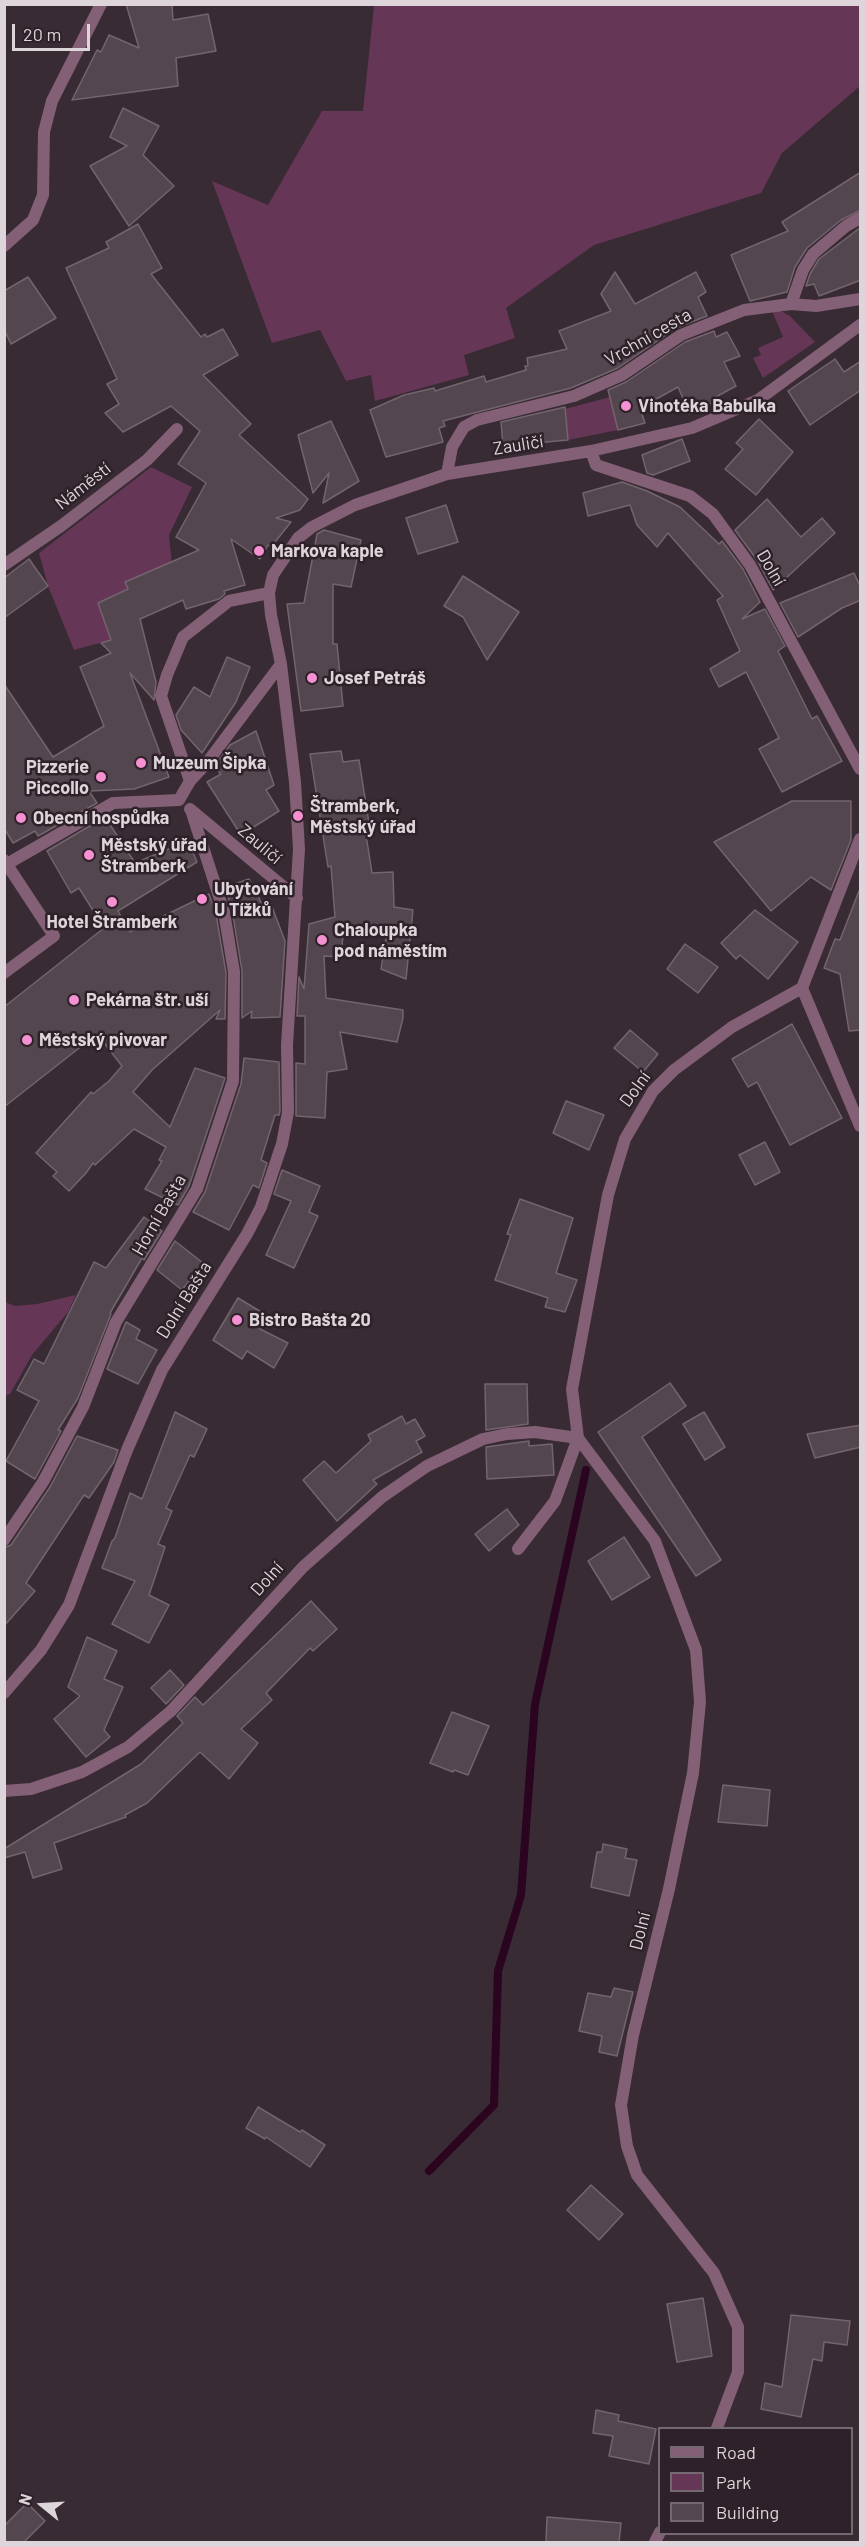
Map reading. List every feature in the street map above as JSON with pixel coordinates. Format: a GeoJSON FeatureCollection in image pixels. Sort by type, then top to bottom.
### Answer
{"type":"FeatureCollection","features":[{"type":"Feature","properties":{"kind":"street"},"geometry":{"type":"LineString","coordinates":[[4,246],[33,220],[43,195],[44,132],[52,101],[101,4]]}},
{"type":"Feature","properties":{"kind":"street"},"geometry":{"type":"LineString","coordinates":[[792,304],[803,270],[813,254],[846,226],[861,218]]}},
{"type":"Feature","properties":{"kind":"street","name":"Vrchní cesta"},"geometry":{"type":"LineString","coordinates":[[447,474],[452,447],[464,427],[477,420],[574,396],[622,375],[681,335],[744,310],[792,304],[816,306],[861,299]]}},
{"type":"Feature","properties":{"kind":"street","name":"Zauličí"},"geometry":{"type":"LineString","coordinates":[[297,898],[298,816],[281,664],[269,593],[273,575],[298,538],[312,527],[355,505],[447,474],[591,451],[673,434],[714,419],[758,400],[861,325]]}},
{"type":"Feature","properties":{"kind":"street","name":"Náměstí"},"geometry":{"type":"LineString","coordinates":[[4,565],[61,526],[147,460],[177,429]]}},
{"type":"Feature","properties":{"kind":"street","name":"Dolní"},"geometry":{"type":"LineString","coordinates":[[591,451],[596,465],[690,496],[713,514],[750,565],[861,769]]}},
{"type":"Feature","properties":{"kind":"street"},"geometry":{"type":"LineString","coordinates":[[190,781],[161,696],[167,675],[183,637],[229,601],[269,593]]}},
{"type":"Feature","properties":{"kind":"street"},"geometry":{"type":"LineString","coordinates":[[4,973],[54,936],[6,862],[114,803],[179,800],[190,781],[206,764],[281,664]]}},
{"type":"Feature","properties":{"kind":"street","name":"Zauličí"},"geometry":{"type":"LineString","coordinates":[[179,800],[297,898]]}},
{"type":"Feature","properties":{"kind":"street","name":"Horní Bašta"},"geometry":{"type":"LineString","coordinates":[[4,1540],[43,1482],[83,1407],[116,1322],[197,1190],[233,1081],[234,972],[224,912],[191,810]]}},
{"type":"Feature","properties":{"kind":"street"},"geometry":{"type":"LineString","coordinates":[[861,839],[802,988],[861,1126]]}},
{"type":"Feature","properties":{"kind":"street","name":"Dolní Bašta"},"geometry":{"type":"LineString","coordinates":[[4,1693],[41,1650],[69,1605],[127,1450],[162,1370],[247,1234],[271,1182],[288,1112],[287,1045],[297,898]]}},
{"type":"Feature","properties":{"kind":"street","name":"Dolní"},"geometry":{"type":"LineString","coordinates":[[518,1549],[555,1501],[578,1438],[572,1389],[608,1195],[625,1139],[652,1090],[674,1070],[732,1027],[802,988]]}},
{"type":"Feature","properties":{"kind":"street","name":"Dolní"},"geometry":{"type":"LineString","coordinates":[[4,1791],[31,1789],[82,1772],[128,1747],[171,1710],[303,1567],[382,1497],[427,1466],[483,1439],[507,1434],[535,1432],[578,1438],[655,1541],[696,1650],[700,1702],[693,1773],[669,1889],[633,2035],[621,2105],[627,2146],[637,2175],[714,2273],[738,2327],[738,2372],[717,2427]]}},
{"type":"Feature","properties":{"kind":"green space"},"geometry":{"type":"Polygon","coordinates":[[[374,5],[860,5],[860,86],[782,153],[761,193],[594,245],[506,308],[515,338],[464,355],[469,375],[375,401],[371,375],[346,381],[320,330],[272,343],[212,181],[268,205],[322,111],[363,111],[374,5]]]}},
{"type":"Feature","properties":{"kind":"green space"},"geometry":{"type":"Polygon","coordinates":[[[772,311],[781,311],[790,316],[815,342],[763,378],[753,358],[761,355],[758,348],[783,337],[772,311]]]}},
{"type":"Feature","properties":{"kind":"green space"},"geometry":{"type":"Polygon","coordinates":[[[610,397],[618,430],[568,440],[565,409],[610,397]]]}},
{"type":"Feature","properties":{"kind":"green space"},"geometry":{"type":"Polygon","coordinates":[[[151,467],[192,487],[169,535],[172,565],[125,582],[128,589],[98,603],[111,640],[74,650],[48,586],[39,553],[151,467]]]}},
{"type":"Feature","properties":{"kind":"green space"},"geometry":{"type":"Polygon","coordinates":[[[76,1295],[68,1312],[32,1355],[10,1394],[5,1396],[5,1302],[15,1306],[37,1304],[76,1295]]]}},
{"type":"Feature","properties":{"kind":"building"},"geometry":{"type":"Polygon","coordinates":[[[126,4],[172,4],[173,20],[208,14],[216,51],[176,58],[178,86],[72,100],[97,50],[101,52],[109,35],[139,48],[126,4]]]}},
{"type":"Feature","properties":{"kind":"building"},"geometry":{"type":"Polygon","coordinates":[[[123,108],[159,126],[143,155],[174,186],[129,226],[90,166],[127,146],[110,137],[123,108]]]}},
{"type":"Feature","properties":{"kind":"building"},"geometry":{"type":"Polygon","coordinates":[[[861,172],[861,210],[841,220],[807,248],[795,267],[787,292],[750,301],[731,255],[788,231],[782,222],[861,172]]]}},
{"type":"Feature","properties":{"kind":"building"},"geometry":{"type":"Polygon","coordinates":[[[138,224],[162,268],[151,274],[201,337],[205,334],[207,337],[223,329],[238,355],[203,375],[251,424],[239,435],[308,499],[300,510],[276,518],[291,522],[271,547],[268,545],[260,559],[231,539],[245,585],[224,591],[225,594],[219,599],[186,609],[183,600],[140,619],[156,682],[154,700],[130,673],[169,777],[134,789],[89,791],[97,803],[38,836],[35,831],[13,843],[4,828],[4,684],[53,757],[104,726],[80,667],[111,653],[101,643],[111,640],[98,603],[128,589],[125,582],[199,550],[176,537],[206,483],[178,464],[200,431],[171,406],[123,432],[105,413],[119,404],[107,384],[117,379],[66,268],[109,248],[106,242],[138,224]]]}},
{"type":"Feature","properties":{"kind":"building"},"geometry":{"type":"Polygon","coordinates":[[[861,227],[861,280],[819,296],[814,284],[806,286],[819,259],[861,227]]]}},
{"type":"Feature","properties":{"kind":"building"},"geometry":{"type":"Polygon","coordinates":[[[615,272],[635,304],[696,272],[706,292],[698,297],[707,316],[676,328],[618,368],[571,388],[443,421],[445,426],[439,428],[443,442],[386,457],[370,410],[404,395],[434,388],[435,391],[484,376],[486,382],[526,370],[527,358],[567,349],[559,331],[611,311],[601,294],[615,272]]]}},
{"type":"Feature","properties":{"kind":"building"},"geometry":{"type":"Polygon","coordinates":[[[28,277],[56,318],[11,344],[4,329],[4,291],[28,277]]]}},
{"type":"Feature","properties":{"kind":"building"},"geometry":{"type":"Polygon","coordinates":[[[714,331],[716,337],[727,332],[740,356],[724,362],[736,386],[712,399],[714,402],[690,414],[678,387],[640,408],[645,423],[618,430],[608,390],[626,382],[685,342],[714,331]]]}},
{"type":"Feature","properties":{"kind":"building"},"geometry":{"type":"Polygon","coordinates":[[[835,359],[844,372],[861,361],[861,390],[810,425],[788,391],[835,359]]]}},
{"type":"Feature","properties":{"kind":"building"},"geometry":{"type":"Polygon","coordinates":[[[565,407],[568,440],[503,446],[501,422],[565,407]]]}},
{"type":"Feature","properties":{"kind":"building"},"geometry":{"type":"Polygon","coordinates":[[[759,419],[793,452],[756,495],[725,469],[743,449],[736,443],[759,419]]]}},
{"type":"Feature","properties":{"kind":"building"},"geometry":{"type":"Polygon","coordinates":[[[331,421],[359,481],[323,503],[329,473],[313,493],[298,435],[331,421]]]}},
{"type":"Feature","properties":{"kind":"building"},"geometry":{"type":"Polygon","coordinates":[[[682,439],[690,461],[653,475],[647,473],[642,455],[682,439]]]}},
{"type":"Feature","properties":{"kind":"building"},"geometry":{"type":"Polygon","coordinates":[[[622,482],[680,507],[719,544],[722,541],[743,569],[760,602],[742,619],[765,609],[785,646],[778,651],[812,719],[817,716],[842,761],[782,792],[759,749],[779,738],[746,672],[719,687],[710,669],[740,651],[717,600],[723,596],[668,533],[657,547],[637,525],[630,505],[588,516],[583,493],[622,482]]]}},
{"type":"Feature","properties":{"kind":"building"},"geometry":{"type":"Polygon","coordinates":[[[767,499],[801,537],[822,518],[835,533],[773,590],[757,560],[735,530],[767,499]]]}},
{"type":"Feature","properties":{"kind":"building"},"geometry":{"type":"Polygon","coordinates":[[[446,505],[458,542],[418,554],[406,518],[446,505]]]}},
{"type":"Feature","properties":{"kind":"building"},"geometry":{"type":"Polygon","coordinates":[[[324,530],[361,540],[351,587],[333,584],[333,644],[337,644],[343,706],[301,711],[287,604],[304,603],[317,534],[324,530]]]}},
{"type":"Feature","properties":{"kind":"building"},"geometry":{"type":"Polygon","coordinates":[[[29,559],[48,586],[4,618],[4,578],[29,559]]]}},
{"type":"Feature","properties":{"kind":"building"},"geometry":{"type":"Polygon","coordinates":[[[854,573],[861,588],[861,600],[842,608],[798,637],[780,603],[854,573]]]}},
{"type":"Feature","properties":{"kind":"building"},"geometry":{"type":"Polygon","coordinates":[[[463,576],[519,612],[487,660],[463,617],[444,606],[463,576]]]}},
{"type":"Feature","properties":{"kind":"building"},"geometry":{"type":"Polygon","coordinates":[[[227,657],[250,667],[236,702],[202,753],[181,730],[176,715],[194,687],[210,697],[227,657]]]}},
{"type":"Feature","properties":{"kind":"building"},"geometry":{"type":"Polygon","coordinates":[[[256,731],[274,785],[266,790],[279,811],[241,835],[207,782],[221,774],[214,767],[230,745],[256,731]]]}},
{"type":"Feature","properties":{"kind":"building"},"geometry":{"type":"Polygon","coordinates":[[[341,751],[343,762],[359,760],[369,823],[364,822],[372,873],[393,872],[394,907],[413,910],[406,979],[381,969],[387,931],[344,924],[341,957],[324,956],[326,998],[403,1010],[403,1018],[397,1042],[340,1032],[347,1069],[327,1072],[325,1118],[296,1116],[296,1063],[305,1064],[305,1016],[297,1016],[299,977],[304,989],[309,924],[335,917],[331,866],[328,867],[310,754],[341,751]]]}},
{"type":"Feature","properties":{"kind":"building"},"geometry":{"type":"Polygon","coordinates":[[[792,801],[851,801],[851,840],[831,890],[811,877],[771,911],[714,842],[792,801]]]}},
{"type":"Feature","properties":{"kind":"building"},"geometry":{"type":"Polygon","coordinates":[[[105,817],[135,863],[188,841],[197,862],[118,911],[130,932],[209,894],[216,914],[226,973],[225,1019],[216,1019],[220,1010],[152,1070],[133,1092],[170,1127],[195,1068],[225,1078],[189,1186],[178,1205],[145,1189],[162,1161],[159,1160],[166,1147],[134,1129],[95,1165],[93,1163],[69,1191],[53,1176],[57,1172],[36,1153],[91,1092],[93,1094],[109,1081],[122,1066],[97,1034],[4,1107],[4,1007],[104,928],[79,888],[71,893],[47,851],[105,817]]]}},
{"type":"Feature","properties":{"kind":"building"},"geometry":{"type":"Polygon","coordinates":[[[249,879],[263,906],[271,904],[285,941],[280,1017],[251,1018],[252,1011],[242,1018],[242,971],[232,910],[225,887],[249,879]]]}},
{"type":"Feature","properties":{"kind":"building"},"geometry":{"type":"Polygon","coordinates":[[[859,891],[861,892],[861,1030],[849,1031],[840,974],[824,968],[835,939],[840,940],[859,891]]]}},
{"type":"Feature","properties":{"kind":"building"},"geometry":{"type":"Polygon","coordinates":[[[755,910],[798,942],[768,979],[740,955],[736,959],[721,943],[755,910]]]}},
{"type":"Feature","properties":{"kind":"building"},"geometry":{"type":"Polygon","coordinates":[[[685,944],[718,967],[698,993],[667,969],[685,944]]]}},
{"type":"Feature","properties":{"kind":"building"},"geometry":{"type":"Polygon","coordinates":[[[792,1024],[842,1118],[790,1145],[757,1082],[748,1087],[732,1059],[792,1024]]]}},
{"type":"Feature","properties":{"kind":"building"},"geometry":{"type":"Polygon","coordinates":[[[630,1030],[658,1054],[643,1072],[614,1048],[630,1030]]]}},
{"type":"Feature","properties":{"kind":"building"},"geometry":{"type":"Polygon","coordinates":[[[244,1058],[279,1062],[280,1111],[279,1115],[275,1115],[261,1160],[267,1163],[259,1188],[253,1185],[229,1230],[193,1212],[205,1192],[241,1084],[244,1058]]]}},
{"type":"Feature","properties":{"kind":"building"},"geometry":{"type":"Polygon","coordinates":[[[566,1101],[604,1115],[589,1150],[553,1133],[566,1101]]]}},
{"type":"Feature","properties":{"kind":"building"},"geometry":{"type":"Polygon","coordinates":[[[765,1142],[780,1172],[755,1185],[739,1155],[765,1142]]]}},
{"type":"Feature","properties":{"kind":"building"},"geometry":{"type":"Polygon","coordinates":[[[282,1170],[320,1186],[309,1212],[318,1216],[294,1268],[266,1255],[291,1201],[274,1194],[282,1170]]]}},
{"type":"Feature","properties":{"kind":"building"},"geometry":{"type":"Polygon","coordinates":[[[520,1199],[573,1218],[556,1273],[577,1280],[565,1312],[545,1307],[548,1298],[495,1280],[511,1235],[507,1234],[520,1199]]]}},
{"type":"Feature","properties":{"kind":"building"},"geometry":{"type":"Polygon","coordinates":[[[144,1217],[162,1231],[144,1260],[142,1258],[110,1313],[78,1398],[58,1430],[61,1431],[35,1479],[6,1461],[39,1401],[17,1390],[34,1359],[44,1364],[94,1262],[106,1268],[144,1217]]]}},
{"type":"Feature","properties":{"kind":"building"},"geometry":{"type":"Polygon","coordinates":[[[175,1241],[203,1263],[182,1290],[157,1270],[175,1241]]]}},
{"type":"Feature","properties":{"kind":"building"},"geometry":{"type":"Polygon","coordinates":[[[238,1298],[268,1316],[260,1329],[288,1343],[274,1368],[247,1351],[242,1359],[213,1340],[238,1298]]]}},
{"type":"Feature","properties":{"kind":"building"},"geometry":{"type":"Polygon","coordinates":[[[126,1322],[140,1330],[136,1339],[157,1350],[138,1384],[107,1369],[126,1322]]]}},
{"type":"Feature","properties":{"kind":"building"},"geometry":{"type":"Polygon","coordinates":[[[670,1383],[686,1406],[642,1437],[721,1560],[696,1576],[598,1432],[670,1383]]]}},
{"type":"Feature","properties":{"kind":"building"},"geometry":{"type":"Polygon","coordinates":[[[485,1384],[527,1384],[528,1424],[486,1430],[485,1384]]]}},
{"type":"Feature","properties":{"kind":"building"},"geometry":{"type":"Polygon","coordinates":[[[175,1412],[207,1429],[194,1457],[190,1455],[166,1508],[172,1511],[158,1544],[165,1547],[149,1595],[169,1605],[149,1643],[112,1624],[135,1581],[102,1568],[130,1493],[142,1499],[175,1412]]]}},
{"type":"Feature","properties":{"kind":"building"},"geometry":{"type":"Polygon","coordinates":[[[704,1412],[725,1447],[705,1460],[683,1424],[704,1412]]]}},
{"type":"Feature","properties":{"kind":"building"},"geometry":{"type":"Polygon","coordinates":[[[402,1416],[406,1424],[415,1419],[425,1436],[416,1441],[422,1452],[373,1480],[377,1484],[337,1521],[303,1480],[324,1461],[336,1473],[371,1441],[368,1435],[402,1416]]]}},
{"type":"Feature","properties":{"kind":"building"},"geometry":{"type":"Polygon","coordinates":[[[861,1425],[861,1447],[815,1458],[807,1434],[861,1425]]]}},
{"type":"Feature","properties":{"kind":"building"},"geometry":{"type":"Polygon","coordinates":[[[77,1436],[118,1450],[114,1462],[89,1498],[84,1495],[26,1583],[35,1591],[4,1626],[4,1548],[11,1545],[50,1487],[77,1436]]]}},
{"type":"Feature","properties":{"kind":"building"},"geometry":{"type":"Polygon","coordinates":[[[529,1441],[529,1446],[552,1444],[554,1475],[487,1479],[486,1447],[529,1441]]]}},
{"type":"Feature","properties":{"kind":"building"},"geometry":{"type":"Polygon","coordinates":[[[507,1509],[519,1525],[489,1551],[475,1534],[507,1509]]]}},
{"type":"Feature","properties":{"kind":"building"},"geometry":{"type":"Polygon","coordinates":[[[624,1537],[650,1577],[612,1600],[588,1561],[624,1537]]]}},
{"type":"Feature","properties":{"kind":"building"},"geometry":{"type":"Polygon","coordinates":[[[311,1601],[337,1629],[313,1651],[310,1648],[266,1693],[272,1700],[241,1729],[258,1743],[229,1779],[200,1752],[147,1803],[125,1815],[126,1817],[54,1843],[62,1869],[33,1878],[25,1852],[4,1858],[4,1849],[141,1764],[183,1723],[177,1716],[195,1697],[203,1705],[311,1601]]]}},
{"type":"Feature","properties":{"kind":"building"},"geometry":{"type":"Polygon","coordinates":[[[87,1637],[117,1651],[104,1679],[123,1687],[104,1730],[110,1737],[86,1757],[54,1719],[80,1696],[68,1687],[87,1637]]]}},
{"type":"Feature","properties":{"kind":"building"},"geometry":{"type":"Polygon","coordinates":[[[170,1670],[184,1685],[166,1704],[151,1688],[170,1670]]]}},
{"type":"Feature","properties":{"kind":"building"},"geometry":{"type":"Polygon","coordinates":[[[452,1712],[489,1726],[468,1775],[430,1763],[452,1712]]]}},
{"type":"Feature","properties":{"kind":"building"},"geometry":{"type":"Polygon","coordinates":[[[723,1785],[770,1790],[767,1826],[718,1822],[723,1785]]]}},
{"type":"Feature","properties":{"kind":"building"},"geometry":{"type":"Polygon","coordinates":[[[603,1844],[627,1849],[625,1858],[637,1860],[629,1896],[591,1887],[597,1852],[602,1852],[603,1844]]]}},
{"type":"Feature","properties":{"kind":"building"},"geometry":{"type":"Polygon","coordinates":[[[614,1988],[633,1992],[617,2056],[599,2052],[602,2036],[579,2031],[588,1993],[611,1997],[614,1988]]]}},
{"type":"Feature","properties":{"kind":"building"},"geometry":{"type":"Polygon","coordinates":[[[258,2107],[325,2145],[310,2167],[266,2137],[265,2139],[246,2128],[258,2107]]]}},
{"type":"Feature","properties":{"kind":"building"},"geometry":{"type":"Polygon","coordinates":[[[591,2185],[623,2214],[599,2240],[567,2210],[591,2185]]]}},
{"type":"Feature","properties":{"kind":"building"},"geometry":{"type":"Polygon","coordinates":[[[703,2298],[712,2356],[677,2362],[667,2304],[703,2298]]]}},
{"type":"Feature","properties":{"kind":"building"},"geometry":{"type":"Polygon","coordinates":[[[791,2315],[850,2321],[847,2345],[824,2342],[822,2361],[813,2359],[801,2417],[761,2409],[765,2383],[782,2387],[791,2315]]]}},
{"type":"Feature","properties":{"kind":"building"},"geometry":{"type":"Polygon","coordinates":[[[596,2410],[619,2415],[618,2421],[656,2429],[649,2464],[609,2456],[613,2436],[593,2433],[596,2410]]]}},
{"type":"Feature","properties":{"kind":"building"},"geometry":{"type":"Polygon","coordinates":[[[27,2503],[45,2521],[24,2542],[4,2542],[4,2526],[27,2503]]]}},
{"type":"Feature","properties":{"kind":"building"},"geometry":{"type":"Polygon","coordinates":[[[547,2517],[621,2523],[619,2542],[546,2542],[547,2517]]]}},
{"type":"Feature","properties":{"kind":"waterway"},"geometry":{"type":"LineString","coordinates":[[429,2171],[494,2105],[498,1971],[521,1895],[535,1704],[586,1470]]}},
{"type":"Feature","properties":{"kind":"place","name":"Vinotéka Babulka"},"geometry":{"type":"Point","coordinates":[626,406]}},
{"type":"Feature","properties":{"kind":"place","name":"Markova kaple"},"geometry":{"type":"Point","coordinates":[259,551]}},
{"type":"Feature","properties":{"kind":"place","name":"Josef Petráš"},"geometry":{"type":"Point","coordinates":[312,678]}},
{"type":"Feature","properties":{"kind":"place","name":"Muzeum Šipka"},"geometry":{"type":"Point","coordinates":[141,763]}},
{"type":"Feature","properties":{"kind":"place","name":"Pizzerie Piccollo"},"geometry":{"type":"Point","coordinates":[101,777]}},
{"type":"Feature","properties":{"kind":"place","name":"Štramberk, Městský úřad"},"geometry":{"type":"Point","coordinates":[298,816]}},
{"type":"Feature","properties":{"kind":"place","name":"Obecní hospůdka"},"geometry":{"type":"Point","coordinates":[21,818]}},
{"type":"Feature","properties":{"kind":"place","name":"Městský úřad Štramberk"},"geometry":{"type":"Point","coordinates":[89,855]}},
{"type":"Feature","properties":{"kind":"place","name":"Ubytování U Tížků"},"geometry":{"type":"Point","coordinates":[202,899]}},
{"type":"Feature","properties":{"kind":"place","name":"Hotel Štramberk"},"geometry":{"type":"Point","coordinates":[112,902]}},
{"type":"Feature","properties":{"kind":"place","name":"Chaloupka pod náměstím"},"geometry":{"type":"Point","coordinates":[322,940]}},
{"type":"Feature","properties":{"kind":"place","name":"Pekárna štr. uší"},"geometry":{"type":"Point","coordinates":[74,1000]}},
{"type":"Feature","properties":{"kind":"place","name":"Městský pivovar"},"geometry":{"type":"Point","coordinates":[27,1040]}},
{"type":"Feature","properties":{"kind":"place","name":"Bistro Bašta 20"},"geometry":{"type":"Point","coordinates":[237,1320]}}]}
